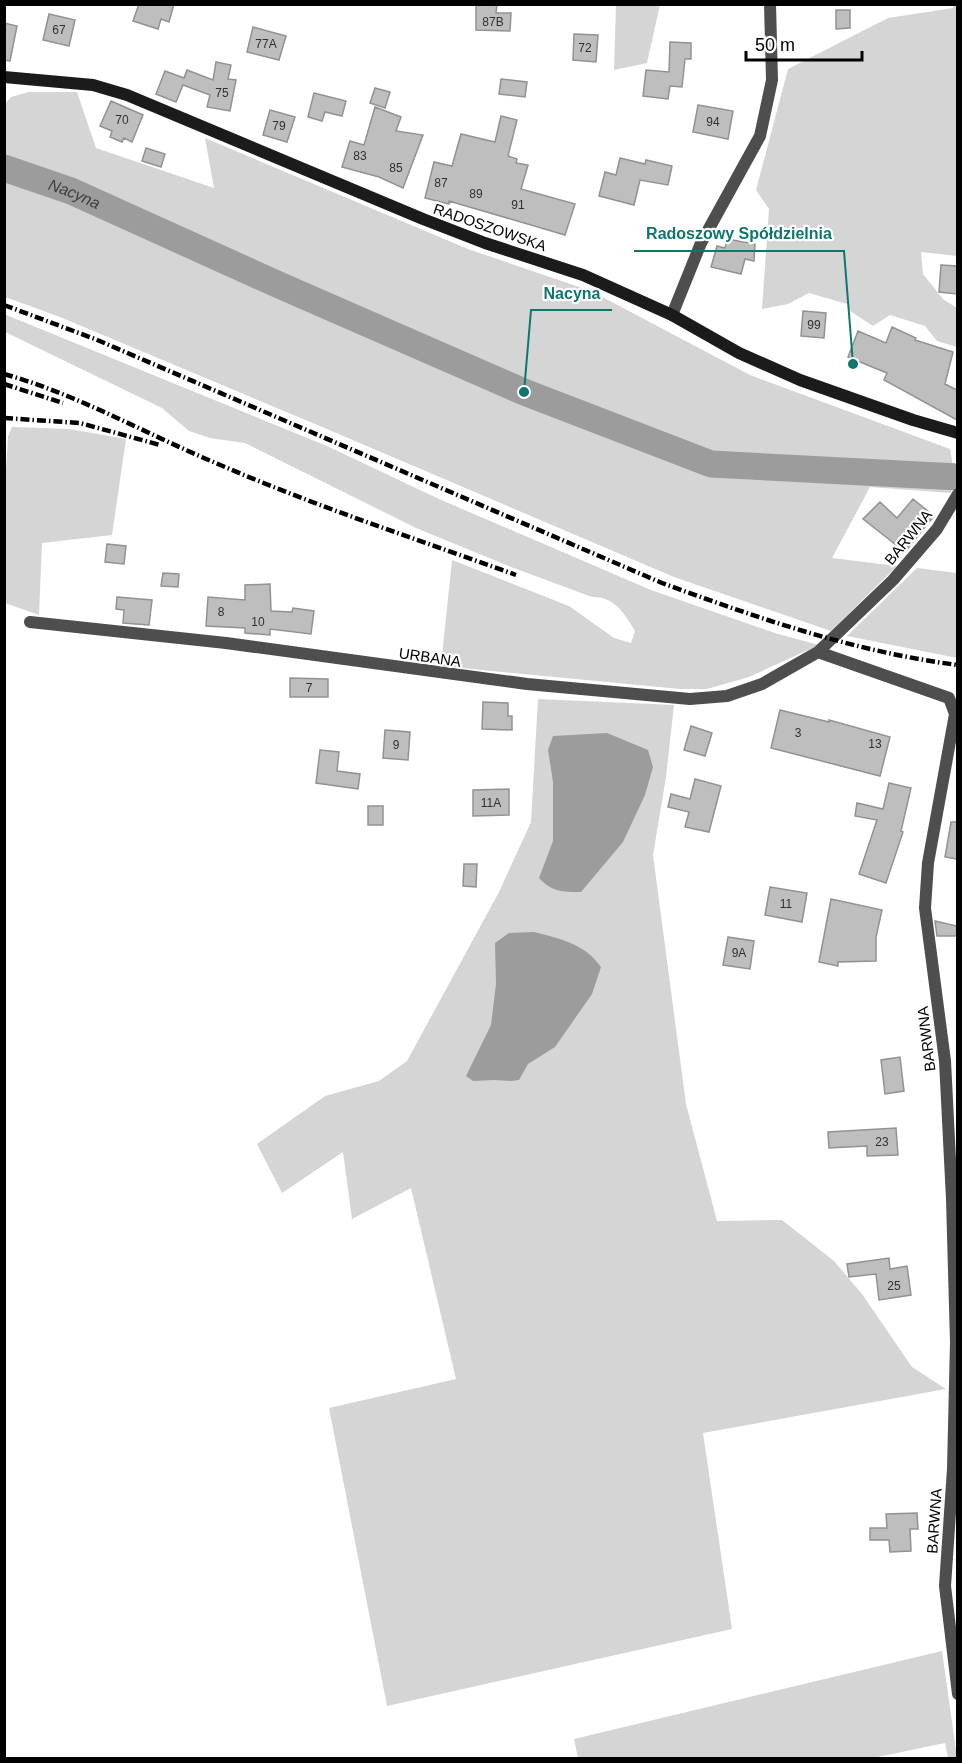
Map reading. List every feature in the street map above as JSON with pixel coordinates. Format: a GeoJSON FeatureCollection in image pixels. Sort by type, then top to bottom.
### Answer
{"type":"FeatureCollection","features":[{"type":"Feature","properties":{"kind":"street"},"geometry":{"type":"LineString","coordinates":[[672,315],[701,243],[760,136],[772,80],[770,4]]}},
{"type":"Feature","properties":{"kind":"street","name":"RADOSZOWSKA"},"geometry":{"type":"LineString","coordinates":[[4,77],[93,85],[128,95],[423,219],[485,243],[583,275],[672,315],[739,353],[800,380],[957,433]]}},
{"type":"Feature","properties":{"kind":"street","name":"BARWNA"},"geometry":{"type":"LineString","coordinates":[[957,494],[937,529],[893,580],[818,652],[949,698],[955,714],[928,863],[925,908],[945,1061],[952,1199],[956,1342],[955,1468],[945,1586],[957,1694]]}},
{"type":"Feature","properties":{"kind":"street","name":"URBANA"},"geometry":{"type":"LineString","coordinates":[[30,622],[226,643],[527,684],[690,699],[727,696],[762,684],[818,652]]}},
{"type":"Feature","properties":{"kind":"shaded area"},"geometry":{"type":"Polygon","coordinates":[[[616,5],[660,5],[647,63],[614,70],[616,5]]]}},
{"type":"Feature","properties":{"kind":"shaded area"},"geometry":{"type":"Polygon","coordinates":[[[954,5],[958,5],[957,256],[921,252],[923,274],[943,299],[957,308],[957,347],[937,341],[925,326],[890,315],[873,326],[850,311],[847,304],[809,293],[788,304],[762,309],[769,209],[756,190],[788,69],[888,18],[953,8],[954,5]]]}},
{"type":"Feature","properties":{"kind":"shaded area"},"geometry":{"type":"Polygon","coordinates":[[[29,92],[77,92],[96,148],[214,188],[205,138],[468,249],[591,291],[750,375],[950,449],[954,472],[713,458],[527,388],[80,187],[5,162],[5,104],[11,97],[29,92]]]}},
{"type":"Feature","properties":{"kind":"shaded area"},"geometry":{"type":"Polygon","coordinates":[[[5,174],[230,268],[525,398],[709,468],[951,480],[951,493],[870,487],[832,558],[897,566],[831,631],[674,577],[60,317],[5,297],[5,174]]]}},
{"type":"Feature","properties":{"kind":"shaded area"},"geometry":{"type":"Polygon","coordinates":[[[4,314],[327,446],[439,499],[651,590],[778,634],[819,645],[749,677],[707,689],[680,689],[441,666],[452,560],[569,606],[614,638],[631,643],[635,631],[618,607],[607,600],[592,597],[511,567],[416,528],[245,443],[210,438],[189,431],[162,408],[5,332],[4,314]]]}},
{"type":"Feature","properties":{"kind":"shaded area"},"geometry":{"type":"Polygon","coordinates":[[[12,427],[69,429],[126,439],[112,535],[42,543],[39,615],[5,603],[4,506],[8,436],[12,427]]]}},
{"type":"Feature","properties":{"kind":"shaded area"},"geometry":{"type":"Polygon","coordinates":[[[917,568],[957,573],[957,658],[847,636],[917,568]]]}},
{"type":"Feature","properties":{"kind":"shaded area"},"geometry":{"type":"Polygon","coordinates":[[[538,699],[674,705],[666,777],[653,855],[686,1104],[717,1221],[782,1220],[834,1261],[862,1294],[912,1367],[946,1389],[703,1433],[732,1629],[387,1706],[329,1408],[456,1379],[411,1188],[352,1219],[343,1152],[282,1193],[257,1144],[325,1096],[379,1081],[407,1061],[499,892],[531,822],[538,699]]]}},
{"type":"Feature","properties":{"kind":"shaded area"},"geometry":{"type":"Polygon","coordinates":[[[607,733],[648,750],[653,767],[645,795],[623,842],[581,892],[558,890],[548,886],[539,878],[553,841],[553,782],[548,750],[553,736],[607,733]]]}},
{"type":"Feature","properties":{"kind":"shaded area"},"geometry":{"type":"Polygon","coordinates":[[[534,932],[572,944],[595,959],[601,967],[592,994],[555,1047],[528,1064],[519,1080],[473,1081],[466,1076],[491,1025],[496,984],[495,943],[509,933],[534,932]]]}},
{"type":"Feature","properties":{"kind":"shaded area"},"geometry":{"type":"Polygon","coordinates":[[[942,1651],[957,1758],[948,1758],[945,1743],[873,1758],[578,1758],[574,1739],[942,1651]]]}},
{"type":"Feature","properties":{"kind":"building"},"geometry":{"type":"Polygon","coordinates":[[[139,4],[174,4],[169,22],[161,19],[158,29],[133,21],[139,4]]]}},
{"type":"Feature","properties":{"kind":"building"},"geometry":{"type":"Polygon","coordinates":[[[476,4],[497,4],[496,13],[511,13],[510,31],[476,30],[476,4]]]}},
{"type":"Feature","properties":{"kind":"building"},"geometry":{"type":"Polygon","coordinates":[[[836,10],[850,10],[850,28],[836,29],[836,10]]]}},
{"type":"Feature","properties":{"kind":"building"},"geometry":{"type":"Polygon","coordinates":[[[49,14],[75,20],[69,46],[43,40],[49,14]]]}},
{"type":"Feature","properties":{"kind":"building"},"geometry":{"type":"Polygon","coordinates":[[[4,23],[17,26],[10,61],[4,60],[4,23]]]}},
{"type":"Feature","properties":{"kind":"building"},"geometry":{"type":"Polygon","coordinates":[[[253,27],[286,36],[279,60],[247,52],[253,27]]]}},
{"type":"Feature","properties":{"kind":"building"},"geometry":{"type":"Polygon","coordinates":[[[574,34],[598,35],[596,62],[573,60],[574,34]]]}},
{"type":"Feature","properties":{"kind":"building"},"geometry":{"type":"Polygon","coordinates":[[[670,42],[691,43],[691,59],[685,59],[682,87],[670,86],[668,99],[643,96],[646,70],[669,72],[670,42]]]}},
{"type":"Feature","properties":{"kind":"building"},"geometry":{"type":"Polygon","coordinates":[[[216,62],[231,65],[228,79],[236,80],[230,111],[207,107],[210,95],[183,85],[176,102],[156,94],[165,71],[184,78],[187,70],[213,80],[216,62]]]}},
{"type":"Feature","properties":{"kind":"building"},"geometry":{"type":"Polygon","coordinates":[[[501,79],[527,82],[525,97],[499,94],[501,79]]]}},
{"type":"Feature","properties":{"kind":"building"},"geometry":{"type":"Polygon","coordinates":[[[375,88],[390,92],[385,108],[370,103],[375,88]]]}},
{"type":"Feature","properties":{"kind":"building"},"geometry":{"type":"Polygon","coordinates":[[[314,93],[346,101],[342,116],[325,112],[322,121],[308,117],[314,93]]]}},
{"type":"Feature","properties":{"kind":"building"},"geometry":{"type":"Polygon","coordinates":[[[111,101],[143,115],[132,142],[124,138],[122,142],[110,137],[112,131],[100,126],[111,101]]]}},
{"type":"Feature","properties":{"kind":"building"},"geometry":{"type":"Polygon","coordinates":[[[698,105],[733,111],[728,139],[693,132],[698,105]]]}},
{"type":"Feature","properties":{"kind":"building"},"geometry":{"type":"Polygon","coordinates":[[[375,107],[401,117],[396,131],[423,135],[403,188],[379,177],[342,167],[350,141],[364,145],[375,107]]]}},
{"type":"Feature","properties":{"kind":"building"},"geometry":{"type":"Polygon","coordinates":[[[270,110],[295,117],[287,142],[263,135],[270,110]]]}},
{"type":"Feature","properties":{"kind":"building"},"geometry":{"type":"Polygon","coordinates":[[[501,116],[517,120],[508,156],[517,159],[516,163],[528,165],[521,189],[575,204],[565,235],[449,201],[449,204],[425,198],[434,162],[452,166],[461,134],[495,142],[501,116]]]}},
{"type":"Feature","properties":{"kind":"building"},"geometry":{"type":"Polygon","coordinates":[[[146,148],[165,154],[161,167],[142,161],[146,148]]]}},
{"type":"Feature","properties":{"kind":"building"},"geometry":{"type":"Polygon","coordinates":[[[620,158],[645,164],[646,160],[672,166],[668,185],[640,180],[634,205],[599,196],[605,172],[616,175],[620,158]]]}},
{"type":"Feature","properties":{"kind":"building"},"geometry":{"type":"Polygon","coordinates":[[[727,239],[755,244],[754,261],[745,259],[741,274],[711,267],[717,246],[725,248],[727,239]]]}},
{"type":"Feature","properties":{"kind":"building"},"geometry":{"type":"Polygon","coordinates":[[[941,265],[957,266],[957,294],[939,292],[941,265]]]}},
{"type":"Feature","properties":{"kind":"building"},"geometry":{"type":"Polygon","coordinates":[[[803,311],[826,313],[824,338],[801,336],[803,311]]]}},
{"type":"Feature","properties":{"kind":"building"},"geometry":{"type":"Polygon","coordinates":[[[892,327],[916,338],[915,340],[953,352],[945,384],[957,390],[957,420],[884,380],[887,373],[848,357],[858,331],[886,343],[892,327]]]}},
{"type":"Feature","properties":{"kind":"building"},"geometry":{"type":"Polygon","coordinates":[[[913,499],[934,516],[905,552],[863,519],[880,502],[897,518],[913,499]]]}},
{"type":"Feature","properties":{"kind":"building"},"geometry":{"type":"Polygon","coordinates":[[[107,544],[126,546],[124,564],[105,562],[107,544]]]}},
{"type":"Feature","properties":{"kind":"building"},"geometry":{"type":"Polygon","coordinates":[[[163,573],[179,574],[178,587],[161,586],[163,573]]]}},
{"type":"Feature","properties":{"kind":"building"},"geometry":{"type":"Polygon","coordinates":[[[270,584],[271,611],[292,612],[293,608],[314,611],[311,634],[270,629],[270,635],[245,633],[245,628],[206,626],[208,597],[245,600],[245,585],[270,584]]]}},
{"type":"Feature","properties":{"kind":"building"},"geometry":{"type":"Polygon","coordinates":[[[117,597],[152,600],[149,625],[123,623],[124,610],[116,609],[117,597]]]}},
{"type":"Feature","properties":{"kind":"building"},"geometry":{"type":"Polygon","coordinates":[[[290,678],[328,679],[328,697],[290,697],[290,678]]]}},
{"type":"Feature","properties":{"kind":"building"},"geometry":{"type":"Polygon","coordinates":[[[483,702],[508,703],[508,716],[512,716],[512,730],[482,729],[483,702]]]}},
{"type":"Feature","properties":{"kind":"building"},"geometry":{"type":"Polygon","coordinates":[[[780,710],[829,722],[829,720],[890,737],[880,776],[771,748],[780,710]]]}},
{"type":"Feature","properties":{"kind":"building"},"geometry":{"type":"Polygon","coordinates":[[[691,726],[712,733],[705,756],[684,750],[691,726]]]}},
{"type":"Feature","properties":{"kind":"building"},"geometry":{"type":"Polygon","coordinates":[[[385,730],[410,732],[408,760],[383,758],[385,730]]]}},
{"type":"Feature","properties":{"kind":"building"},"geometry":{"type":"Polygon","coordinates":[[[320,750],[339,752],[337,771],[360,774],[358,789],[316,783],[320,750]]]}},
{"type":"Feature","properties":{"kind":"building"},"geometry":{"type":"Polygon","coordinates":[[[695,779],[721,786],[709,832],[685,827],[689,812],[668,807],[671,794],[690,799],[695,779]]]}},
{"type":"Feature","properties":{"kind":"building"},"geometry":{"type":"Polygon","coordinates":[[[889,783],[911,788],[901,831],[903,832],[886,883],[859,874],[877,820],[855,816],[857,803],[883,809],[889,783]]]}},
{"type":"Feature","properties":{"kind":"building"},"geometry":{"type":"Polygon","coordinates":[[[509,789],[509,815],[473,816],[473,790],[509,789]]]}},
{"type":"Feature","properties":{"kind":"building"},"geometry":{"type":"Polygon","coordinates":[[[368,806],[383,806],[383,825],[368,825],[368,806]]]}},
{"type":"Feature","properties":{"kind":"building"},"geometry":{"type":"Polygon","coordinates":[[[951,822],[957,822],[957,859],[945,857],[951,822]]]}},
{"type":"Feature","properties":{"kind":"building"},"geometry":{"type":"Polygon","coordinates":[[[464,864],[477,864],[476,887],[463,886],[464,864]]]}},
{"type":"Feature","properties":{"kind":"building"},"geometry":{"type":"Polygon","coordinates":[[[770,887],[807,893],[802,922],[765,915],[770,887]]]}},
{"type":"Feature","properties":{"kind":"building"},"geometry":{"type":"Polygon","coordinates":[[[831,899],[882,910],[876,937],[876,961],[838,962],[838,966],[819,962],[831,899]]]}},
{"type":"Feature","properties":{"kind":"building"},"geometry":{"type":"Polygon","coordinates":[[[935,921],[957,926],[957,936],[937,936],[935,921]]]}},
{"type":"Feature","properties":{"kind":"building"},"geometry":{"type":"Polygon","coordinates":[[[728,937],[754,941],[750,969],[723,965],[728,937]]]}},
{"type":"Feature","properties":{"kind":"building"},"geometry":{"type":"Polygon","coordinates":[[[900,1057],[904,1091],[885,1094],[881,1060],[900,1057]]]}},
{"type":"Feature","properties":{"kind":"building"},"geometry":{"type":"Polygon","coordinates":[[[896,1128],[898,1155],[867,1156],[867,1146],[829,1148],[828,1132],[896,1128]]]}},
{"type":"Feature","properties":{"kind":"building"},"geometry":{"type":"Polygon","coordinates":[[[889,1258],[890,1269],[907,1266],[911,1295],[879,1300],[876,1274],[849,1277],[847,1264],[889,1258]]]}},
{"type":"Feature","properties":{"kind":"building"},"geometry":{"type":"Polygon","coordinates":[[[917,1513],[918,1529],[910,1529],[911,1551],[890,1552],[889,1540],[870,1540],[870,1528],[887,1528],[886,1514],[917,1513]]]}},
{"type":"Feature","properties":{"kind":"waterway","name":"Nacyna"},"geometry":{"type":"LineString","coordinates":[[4,168],[71,191],[524,392],[711,464],[958,477]]}},
{"type":"Feature","properties":{"kind":"railway"},"geometry":{"type":"LineString","coordinates":[[4,305],[95,339],[662,583],[734,609],[844,643],[958,665]]}},
{"type":"Feature","properties":{"kind":"railway"},"geometry":{"type":"LineString","coordinates":[[4,374],[86,404],[291,494],[516,575]]}},
{"type":"Feature","properties":{"kind":"railway"},"geometry":{"type":"LineString","coordinates":[[4,384],[63,403]]}},
{"type":"Feature","properties":{"kind":"railway"},"geometry":{"type":"LineString","coordinates":[[4,418],[80,423],[160,445]]}},
{"type":"Feature","properties":{"kind":"place","name":"Radoszowy Spółdzielnia"},"geometry":{"type":"Point","coordinates":[853,364]}},
{"type":"Feature","properties":{"kind":"place","name":"Nacyna"},"geometry":{"type":"Point","coordinates":[524,392]}}]}
